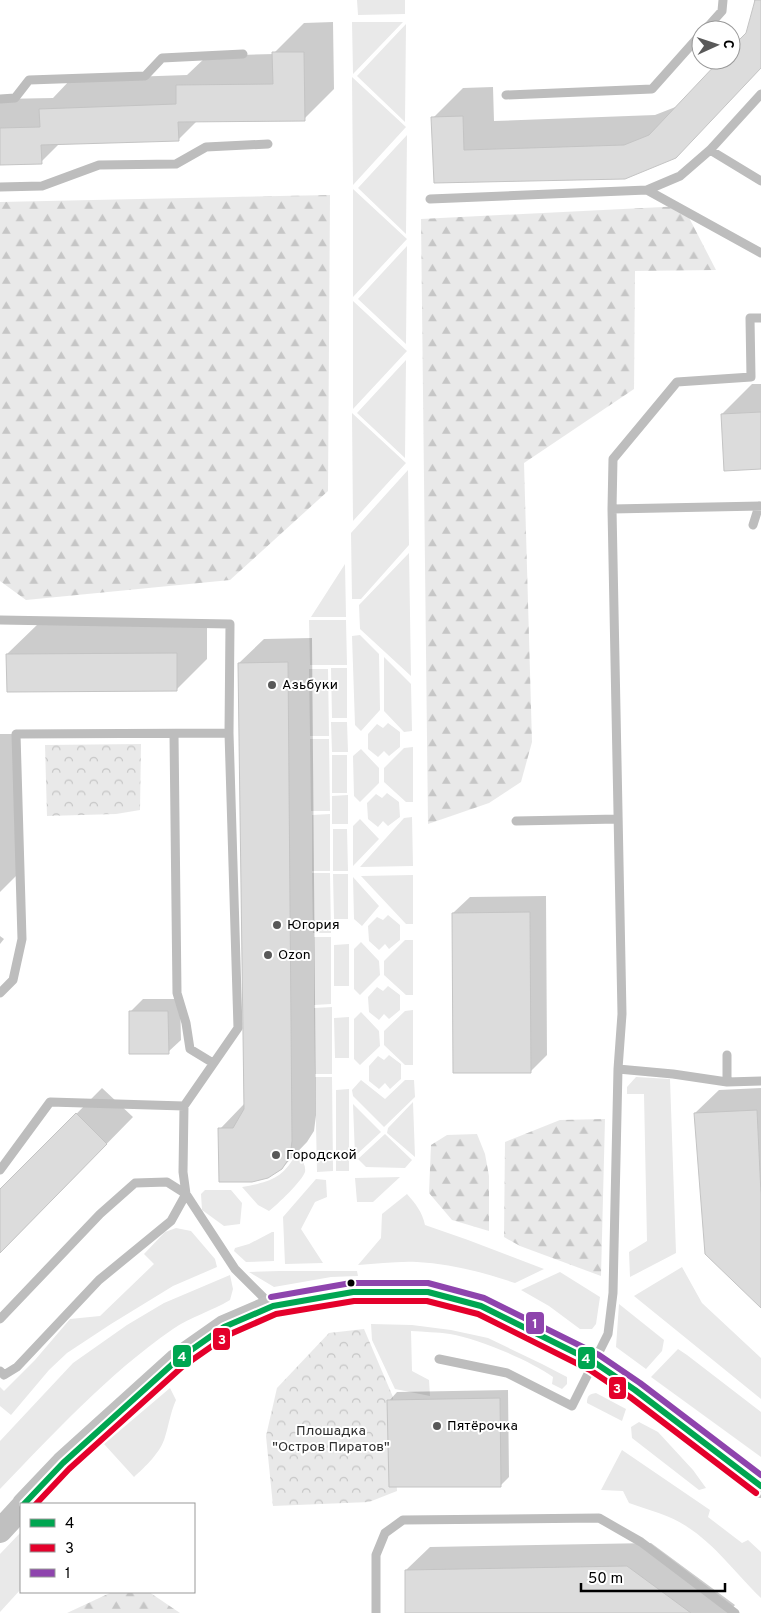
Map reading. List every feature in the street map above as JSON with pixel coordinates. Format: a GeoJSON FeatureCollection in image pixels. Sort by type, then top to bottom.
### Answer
{"type":"FeatureCollection","features":[{"type":"Feature","properties":{"kind":"main road"},"geometry":{"type":"LineString","coordinates":[[25,1503],[63,1462],[177,1360],[224,1327],[273,1306],[353,1292],[428,1292],[481,1306],[594,1362],[635,1390],[761,1486]]}},
{"type":"Feature","properties":{"kind":"main road"},"geometry":{"type":"LineString","coordinates":[[0,1531],[20,1509]]}},
{"type":"Feature","properties":{"kind":"lane"},"geometry":{"type":"LineString","coordinates":[[714,20],[722,11],[722,0]]}},
{"type":"Feature","properties":{"kind":"lane"},"geometry":{"type":"LineString","coordinates":[[506,95],[652,89],[691,45]]}},
{"type":"Feature","properties":{"kind":"lane"},"geometry":{"type":"LineString","coordinates":[[0,99],[15,98],[29,80],[145,76],[162,58],[242,54]]}},
{"type":"Feature","properties":{"kind":"lane"},"geometry":{"type":"LineString","coordinates":[[430,199],[647,190],[680,176],[710,150],[761,94]]}},
{"type":"Feature","properties":{"kind":"lane"},"geometry":{"type":"LineString","coordinates":[[0,187],[42,186],[99,165],[176,164],[206,147],[268,144]]}},
{"type":"Feature","properties":{"kind":"lane"},"geometry":{"type":"LineString","coordinates":[[710,150],[761,181]]}},
{"type":"Feature","properties":{"kind":"lane"},"geometry":{"type":"LineString","coordinates":[[647,190],[761,253]]}},
{"type":"Feature","properties":{"kind":"lane"},"geometry":{"type":"LineString","coordinates":[[438,1359],[507,1373],[572,1406],[608,1334],[613,1293],[618,1069],[622,1014],[612,509],[613,459],[677,382],[751,377],[750,318],[761,318]]}},
{"type":"Feature","properties":{"kind":"lane"},"geometry":{"type":"LineString","coordinates":[[612,509],[760,506],[753,525]]}},
{"type":"Feature","properties":{"kind":"lane"},"geometry":{"type":"LineString","coordinates":[[0,620],[230,624],[229,733],[238,1028],[184,1106],[183,1172],[186,1194],[171,1221],[99,1280],[17,1366],[4,1374],[0,1371]]}},
{"type":"Feature","properties":{"kind":"lane"},"geometry":{"type":"LineString","coordinates":[[0,993],[13,980],[22,939],[16,734],[229,733]]}},
{"type":"Feature","properties":{"kind":"lane"},"geometry":{"type":"LineString","coordinates":[[174,734],[177,993],[186,1023],[190,1049],[214,1063]]}},
{"type":"Feature","properties":{"kind":"lane"},"geometry":{"type":"LineString","coordinates":[[516,821],[618,819]]}},
{"type":"Feature","properties":{"kind":"lane"},"geometry":{"type":"LineString","coordinates":[[727,1056],[727,1082]]}},
{"type":"Feature","properties":{"kind":"lane"},"geometry":{"type":"LineString","coordinates":[[618,1069],[673,1074],[727,1082],[761,1081]]}},
{"type":"Feature","properties":{"kind":"lane"},"geometry":{"type":"LineString","coordinates":[[0,1170],[50,1102],[184,1106]]}},
{"type":"Feature","properties":{"kind":"lane"},"geometry":{"type":"LineString","coordinates":[[0,1319],[100,1214],[135,1183],[167,1182],[186,1194],[235,1270],[273,1306]]}},
{"type":"Feature","properties":{"kind":"lane"},"geometry":{"type":"LineString","coordinates":[[376,1613],[376,1555],[385,1533],[403,1520],[599,1518],[641,1542],[735,1613]]}},
{"type":"Feature","properties":{"kind":"green space"},"geometry":{"type":"Polygon","coordinates":[[[357,0],[405,0],[405,14],[358,15],[357,0]]]}},
{"type":"Feature","properties":{"kind":"green space"},"geometry":{"type":"Polygon","coordinates":[[[352,22],[403,22],[353,74],[352,22]]]}},
{"type":"Feature","properties":{"kind":"green space"},"geometry":{"type":"Polygon","coordinates":[[[406,24],[405,122],[357,76],[406,24]]]}},
{"type":"Feature","properties":{"kind":"green space"},"geometry":{"type":"Polygon","coordinates":[[[352,77],[406,127],[353,185],[352,77]]]}},
{"type":"Feature","properties":{"kind":"green space"},"geometry":{"type":"Polygon","coordinates":[[[407,135],[406,234],[358,188],[407,135]]]}},
{"type":"Feature","properties":{"kind":"green space"},"geometry":{"type":"Polygon","coordinates":[[[353,189],[407,239],[353,297],[353,189]]]}},
{"type":"Feature","properties":{"kind":"green space"},"geometry":{"type":"Polygon","coordinates":[[[330,195],[328,491],[230,580],[26,600],[0,581],[0,202],[330,195]]]}},
{"type":"Feature","properties":{"kind":"green space"},"geometry":{"type":"Polygon","coordinates":[[[683,206],[716,270],[635,271],[634,389],[524,463],[532,742],[521,782],[489,803],[428,824],[421,219],[683,206]]]}},
{"type":"Feature","properties":{"kind":"green space"},"geometry":{"type":"Polygon","coordinates":[[[407,246],[406,344],[358,299],[407,246]]]}},
{"type":"Feature","properties":{"kind":"green space"},"geometry":{"type":"Polygon","coordinates":[[[353,301],[407,351],[353,409],[353,301]]]}},
{"type":"Feature","properties":{"kind":"green space"},"geometry":{"type":"Polygon","coordinates":[[[406,360],[405,458],[357,413],[406,360]]]}},
{"type":"Feature","properties":{"kind":"green space"},"geometry":{"type":"Polygon","coordinates":[[[352,413],[406,463],[353,521],[352,413]]]}},
{"type":"Feature","properties":{"kind":"green space"},"geometry":{"type":"Polygon","coordinates":[[[408,470],[409,545],[361,599],[352,599],[351,533],[408,470]]]}},
{"type":"Feature","properties":{"kind":"green space"},"geometry":{"type":"Polygon","coordinates":[[[409,553],[411,676],[360,629],[359,605],[409,553]]]}},
{"type":"Feature","properties":{"kind":"green space"},"geometry":{"type":"Polygon","coordinates":[[[345,564],[346,617],[311,617],[345,564]]]}},
{"type":"Feature","properties":{"kind":"green space"},"geometry":{"type":"Polygon","coordinates":[[[309,620],[346,620],[347,665],[310,665],[309,620]]]}},
{"type":"Feature","properties":{"kind":"green space"},"geometry":{"type":"Polygon","coordinates":[[[360,635],[379,654],[380,710],[361,731],[355,725],[352,636],[360,635]]]}},
{"type":"Feature","properties":{"kind":"green space"},"geometry":{"type":"Polygon","coordinates":[[[384,657],[411,684],[412,731],[404,732],[384,711],[384,657]]]}},
{"type":"Feature","properties":{"kind":"green space"},"geometry":{"type":"Polygon","coordinates":[[[331,668],[347,668],[347,718],[332,718],[331,668]]]}},
{"type":"Feature","properties":{"kind":"green space"},"geometry":{"type":"Polygon","coordinates":[[[309,669],[328,669],[329,736],[310,736],[309,669]]]}},
{"type":"Feature","properties":{"kind":"green space"},"geometry":{"type":"Polygon","coordinates":[[[331,722],[347,722],[348,752],[332,752],[331,722]]]}},
{"type":"Feature","properties":{"kind":"green space"},"geometry":{"type":"Polygon","coordinates":[[[388,723],[400,732],[400,747],[389,756],[384,751],[378,757],[368,749],[368,734],[377,724],[383,728],[388,723]]]}},
{"type":"Feature","properties":{"kind":"green space"},"geometry":{"type":"Polygon","coordinates":[[[310,739],[329,739],[330,811],[311,811],[310,739]]]}},
{"type":"Feature","properties":{"kind":"green space"},"geometry":{"type":"Polygon","coordinates":[[[141,744],[140,810],[116,814],[47,816],[45,745],[141,744]]]}},
{"type":"Feature","properties":{"kind":"green space"},"geometry":{"type":"Polygon","coordinates":[[[413,747],[413,802],[406,802],[384,782],[384,768],[404,748],[413,747]]]}},
{"type":"Feature","properties":{"kind":"green space"},"geometry":{"type":"Polygon","coordinates":[[[361,749],[379,768],[379,783],[360,802],[354,796],[353,756],[361,749]]]}},
{"type":"Feature","properties":{"kind":"green space"},"geometry":{"type":"Polygon","coordinates":[[[332,755],[347,755],[347,793],[332,793],[332,755]]]}},
{"type":"Feature","properties":{"kind":"green space"},"geometry":{"type":"Polygon","coordinates":[[[387,793],[399,802],[400,817],[388,826],[383,821],[378,827],[368,819],[367,803],[376,794],[382,798],[387,793]]]}},
{"type":"Feature","properties":{"kind":"green space"},"geometry":{"type":"Polygon","coordinates":[[[348,795],[348,824],[332,824],[332,796],[348,795]]]}},
{"type":"Feature","properties":{"kind":"green space"},"geometry":{"type":"Polygon","coordinates":[[[330,814],[330,871],[312,871],[312,815],[330,814]]]}},
{"type":"Feature","properties":{"kind":"green space"},"geometry":{"type":"Polygon","coordinates":[[[412,817],[413,866],[360,867],[404,818],[412,817]]]}},
{"type":"Feature","properties":{"kind":"green space"},"geometry":{"type":"Polygon","coordinates":[[[360,819],[379,839],[353,866],[353,826],[360,819]]]}},
{"type":"Feature","properties":{"kind":"green space"},"geometry":{"type":"Polygon","coordinates":[[[333,829],[347,829],[348,871],[333,871],[333,829]]]}},
{"type":"Feature","properties":{"kind":"green space"},"geometry":{"type":"Polygon","coordinates":[[[312,873],[330,873],[331,933],[313,933],[312,873]]]}},
{"type":"Feature","properties":{"kind":"green space"},"geometry":{"type":"Polygon","coordinates":[[[333,874],[348,874],[348,919],[334,919],[333,874]]]}},
{"type":"Feature","properties":{"kind":"green space"},"geometry":{"type":"Polygon","coordinates":[[[413,875],[413,924],[406,924],[361,876],[413,875]]]}},
{"type":"Feature","properties":{"kind":"green space"},"geometry":{"type":"Polygon","coordinates":[[[353,877],[379,906],[362,926],[354,919],[353,877]]]}},
{"type":"Feature","properties":{"kind":"green space"},"geometry":{"type":"Polygon","coordinates":[[[388,915],[400,925],[400,940],[389,949],[385,944],[379,950],[369,941],[368,926],[377,917],[383,920],[388,915]]]}},
{"type":"Feature","properties":{"kind":"green space"},"geometry":{"type":"Polygon","coordinates":[[[314,937],[331,937],[331,1004],[314,1005],[314,937]]]}},
{"type":"Feature","properties":{"kind":"green space"},"geometry":{"type":"Polygon","coordinates":[[[405,940],[413,940],[413,995],[406,995],[384,975],[384,961],[405,940]]]}},
{"type":"Feature","properties":{"kind":"green space"},"geometry":{"type":"Polygon","coordinates":[[[361,942],[379,961],[380,975],[360,995],[354,989],[354,949],[361,942]]]}},
{"type":"Feature","properties":{"kind":"green space"},"geometry":{"type":"Polygon","coordinates":[[[349,944],[349,986],[334,986],[334,945],[349,944]]]}},
{"type":"Feature","properties":{"kind":"green space"},"geometry":{"type":"Polygon","coordinates":[[[388,986],[400,995],[400,1010],[389,1019],[384,1014],[379,1020],[369,1012],[368,997],[377,987],[383,991],[388,986]]]}},
{"type":"Feature","properties":{"kind":"green space"},"geometry":{"type":"Polygon","coordinates":[[[332,1007],[332,1074],[315,1074],[314,1008],[332,1007]]]}},
{"type":"Feature","properties":{"kind":"green space"},"geometry":{"type":"Polygon","coordinates":[[[413,1010],[413,1065],[405,1065],[384,1045],[384,1031],[405,1011],[413,1010]]]}},
{"type":"Feature","properties":{"kind":"green space"},"geometry":{"type":"Polygon","coordinates":[[[361,1012],[379,1031],[380,1046],[360,1065],[354,1059],[354,1019],[361,1012]]]}},
{"type":"Feature","properties":{"kind":"green space"},"geometry":{"type":"Polygon","coordinates":[[[349,1017],[349,1058],[335,1058],[334,1018],[349,1017]]]}},
{"type":"Feature","properties":{"kind":"green space"},"geometry":{"type":"Polygon","coordinates":[[[389,1055],[401,1064],[401,1079],[390,1089],[385,1083],[379,1089],[369,1081],[369,1066],[378,1056],[384,1060],[389,1055]]]}},
{"type":"Feature","properties":{"kind":"green space"},"geometry":{"type":"Polygon","coordinates":[[[315,1077],[332,1077],[333,1171],[317,1172],[315,1077]]]}},
{"type":"Feature","properties":{"kind":"green space"},"geometry":{"type":"Polygon","coordinates":[[[636,1077],[670,1079],[676,1253],[630,1277],[629,1252],[647,1241],[644,1094],[627,1094],[627,1087],[636,1077]]]}},
{"type":"Feature","properties":{"kind":"green space"},"geometry":{"type":"Polygon","coordinates":[[[361,1080],[385,1099],[405,1080],[414,1080],[415,1097],[384,1127],[353,1096],[352,1090],[361,1080]]]}},
{"type":"Feature","properties":{"kind":"green space"},"geometry":{"type":"Polygon","coordinates":[[[349,1089],[349,1171],[336,1171],[336,1090],[349,1089]]]}},
{"type":"Feature","properties":{"kind":"green space"},"geometry":{"type":"Polygon","coordinates":[[[413,1102],[415,1157],[387,1133],[388,1128],[413,1102]]]}},
{"type":"Feature","properties":{"kind":"green space"},"geometry":{"type":"Polygon","coordinates":[[[353,1104],[381,1132],[355,1156],[353,1104]]]}},
{"type":"Feature","properties":{"kind":"green space"},"geometry":{"type":"Polygon","coordinates":[[[605,1119],[601,1276],[520,1246],[504,1237],[505,1142],[560,1120],[605,1119]]]}},
{"type":"Feature","properties":{"kind":"green space"},"geometry":{"type":"Polygon","coordinates":[[[385,1134],[412,1160],[405,1168],[366,1167],[358,1159],[385,1134]]]}},
{"type":"Feature","properties":{"kind":"green space"},"geometry":{"type":"Polygon","coordinates":[[[477,1134],[485,1154],[489,1176],[489,1231],[452,1220],[429,1193],[431,1145],[447,1135],[477,1134]]]}},
{"type":"Feature","properties":{"kind":"green space"},"geometry":{"type":"Polygon","coordinates":[[[295,1156],[300,1157],[305,1166],[305,1172],[294,1187],[269,1211],[258,1205],[242,1187],[273,1179],[290,1164],[295,1156]]]}},
{"type":"Feature","properties":{"kind":"green space"},"geometry":{"type":"Polygon","coordinates":[[[400,1177],[373,1202],[357,1202],[355,1178],[400,1177]]]}},
{"type":"Feature","properties":{"kind":"green space"},"geometry":{"type":"Polygon","coordinates":[[[316,1179],[326,1180],[327,1197],[315,1202],[301,1229],[323,1263],[285,1264],[283,1217],[316,1179]]]}},
{"type":"Feature","properties":{"kind":"green space"},"geometry":{"type":"Polygon","coordinates":[[[205,1190],[231,1190],[242,1203],[240,1224],[224,1226],[202,1210],[201,1194],[205,1190]]]}},
{"type":"Feature","properties":{"kind":"green space"},"geometry":{"type":"Polygon","coordinates":[[[407,1194],[418,1208],[425,1225],[544,1269],[515,1283],[467,1269],[430,1263],[402,1262],[358,1265],[381,1238],[382,1214],[407,1194]]]}},
{"type":"Feature","properties":{"kind":"green space"},"geometry":{"type":"Polygon","coordinates":[[[176,1228],[191,1231],[215,1259],[217,1267],[173,1286],[67,1353],[49,1370],[11,1415],[0,1406],[0,1387],[4,1391],[35,1360],[70,1319],[100,1316],[154,1264],[144,1254],[165,1232],[176,1228]]]}},
{"type":"Feature","properties":{"kind":"green space"},"geometry":{"type":"Polygon","coordinates":[[[274,1232],[274,1261],[246,1262],[234,1251],[235,1248],[249,1244],[274,1232]]]}},
{"type":"Feature","properties":{"kind":"green space"},"geometry":{"type":"Polygon","coordinates":[[[682,1267],[702,1303],[761,1358],[761,1399],[634,1296],[682,1267]]]}},
{"type":"Feature","properties":{"kind":"green space"},"geometry":{"type":"Polygon","coordinates":[[[357,1271],[358,1276],[331,1277],[274,1287],[249,1272],[357,1271]]]}},
{"type":"Feature","properties":{"kind":"green space"},"geometry":{"type":"Polygon","coordinates":[[[560,1272],[600,1297],[596,1324],[592,1329],[580,1329],[549,1306],[521,1290],[560,1272]]]}},
{"type":"Feature","properties":{"kind":"green space"},"geometry":{"type":"Polygon","coordinates":[[[230,1275],[233,1289],[230,1300],[194,1317],[149,1346],[82,1405],[0,1489],[0,1441],[73,1363],[127,1325],[164,1303],[230,1275]]]}},
{"type":"Feature","properties":{"kind":"green space"},"geometry":{"type":"Polygon","coordinates":[[[619,1304],[664,1340],[662,1351],[646,1369],[616,1347],[619,1304]]]}},
{"type":"Feature","properties":{"kind":"green space"},"geometry":{"type":"Polygon","coordinates":[[[371,1324],[412,1325],[451,1330],[488,1338],[567,1377],[567,1384],[562,1389],[552,1384],[553,1377],[543,1370],[518,1357],[475,1340],[450,1334],[411,1331],[412,1371],[429,1380],[430,1396],[395,1389],[372,1340],[371,1324]]]}},
{"type":"Feature","properties":{"kind":"green space","name":"Плошадка \"Остров Пиратов\""},"geometry":{"type":"Polygon","coordinates":[[[364,1329],[393,1397],[397,1491],[369,1502],[273,1506],[266,1436],[277,1388],[329,1333],[364,1329]]]}},
{"type":"Feature","properties":{"kind":"green space"},"geometry":{"type":"Polygon","coordinates":[[[678,1349],[761,1412],[761,1457],[651,1377],[678,1349]]]}},
{"type":"Feature","properties":{"kind":"green space"},"geometry":{"type":"Polygon","coordinates":[[[170,1388],[176,1400],[163,1443],[152,1459],[134,1477],[104,1444],[170,1388]]]}},
{"type":"Feature","properties":{"kind":"green space"},"geometry":{"type":"Polygon","coordinates":[[[596,1393],[626,1409],[622,1421],[587,1403],[589,1396],[596,1393]]]}},
{"type":"Feature","properties":{"kind":"green space"},"geometry":{"type":"Polygon","coordinates":[[[639,1422],[658,1432],[693,1470],[706,1488],[699,1490],[632,1438],[631,1427],[639,1422]]]}},
{"type":"Feature","properties":{"kind":"green space"},"geometry":{"type":"Polygon","coordinates":[[[622,1450],[710,1510],[708,1517],[742,1543],[748,1540],[761,1552],[761,1598],[707,1542],[686,1526],[666,1516],[629,1503],[623,1491],[601,1490],[622,1450]]]}},
{"type":"Feature","properties":{"kind":"green space"},"geometry":{"type":"Polygon","coordinates":[[[20,1533],[20,1590],[0,1612],[0,1554],[20,1533]]]}},
{"type":"Feature","properties":{"kind":"green space"},"geometry":{"type":"Polygon","coordinates":[[[110,1593],[150,1593],[180,1613],[67,1613],[110,1593]]]}},
{"type":"Feature","properties":{"kind":"building"},"geometry":{"type":"Polygon","coordinates":[[[755,0],[761,0],[761,68],[676,158],[625,179],[434,183],[431,117],[463,116],[464,150],[624,145],[649,135],[711,70],[741,70],[741,38],[746,33],[755,0]]]}},
{"type":"Feature","properties":{"kind":"building"},"geometry":{"type":"Polygon","coordinates":[[[272,52],[304,52],[305,121],[178,122],[179,141],[41,145],[42,164],[0,165],[0,128],[40,127],[39,109],[176,104],[176,85],[273,84],[272,52]]]}},
{"type":"Feature","properties":{"kind":"building"},"geometry":{"type":"Polygon","coordinates":[[[761,412],[761,469],[724,471],[721,414],[761,412]]]}},
{"type":"Feature","properties":{"kind":"building"},"geometry":{"type":"Polygon","coordinates":[[[177,653],[177,691],[7,692],[6,654],[177,653]]]}},
{"type":"Feature","properties":{"kind":"building"},"geometry":{"type":"Polygon","coordinates":[[[288,662],[292,1141],[290,1157],[282,1169],[268,1178],[252,1182],[219,1182],[218,1128],[233,1128],[244,1109],[238,663],[288,662]]]}},
{"type":"Feature","properties":{"kind":"building"},"geometry":{"type":"Polygon","coordinates":[[[530,912],[531,1073],[453,1073],[452,913],[530,912]]]}},
{"type":"Feature","properties":{"kind":"building"},"geometry":{"type":"Polygon","coordinates":[[[129,1011],[168,1011],[169,1054],[129,1054],[129,1011]]]}},
{"type":"Feature","properties":{"kind":"building"},"geometry":{"type":"Polygon","coordinates":[[[757,1110],[761,1194],[761,1308],[705,1254],[694,1113],[757,1110]]]}},
{"type":"Feature","properties":{"kind":"building"},"geometry":{"type":"Polygon","coordinates":[[[76,1113],[107,1144],[0,1253],[0,1189],[76,1113]]]}},
{"type":"Feature","properties":{"kind":"building"},"geometry":{"type":"Polygon","coordinates":[[[500,1398],[501,1487],[389,1487],[387,1400],[500,1398]]]}},
{"type":"Feature","properties":{"kind":"building"},"geometry":{"type":"Polygon","coordinates":[[[627,1566],[691,1613],[405,1613],[405,1570],[627,1566]]]}},
{"type":"Feature","properties":{"kind":"transit line","name":"1"},"geometry":{"type":"LineString","coordinates":[[271,1297],[351,1283],[428,1283],[484,1298],[599,1355],[640,1383],[761,1475]]}},
{"type":"Feature","properties":{"kind":"transit line","name":"4"},"geometry":{"type":"LineString","coordinates":[[25,1503],[63,1463],[177,1360],[224,1327],[273,1306],[353,1292],[428,1292],[481,1306],[594,1362],[635,1390],[761,1486]]}},
{"type":"Feature","properties":{"kind":"transit line","name":"3"},"geometry":{"type":"LineString","coordinates":[[37,1503],[69,1469],[182,1367],[228,1335],[276,1314],[354,1301],[427,1301],[478,1314],[590,1370],[630,1397],[756,1493]]}},
{"type":"Feature","properties":{"kind":"place","name":"Азьбуки"},"geometry":{"type":"Point","coordinates":[272,685]}},
{"type":"Feature","properties":{"kind":"place","name":"Югория"},"geometry":{"type":"Point","coordinates":[277,925]}},
{"type":"Feature","properties":{"kind":"place","name":"Ozon"},"geometry":{"type":"Point","coordinates":[268,955]}},
{"type":"Feature","properties":{"kind":"place","name":"Городской"},"geometry":{"type":"Point","coordinates":[276,1155]}},
{"type":"Feature","properties":{"kind":"place","name":"Пятёрочка"},"geometry":{"type":"Point","coordinates":[437,1426]}}]}
